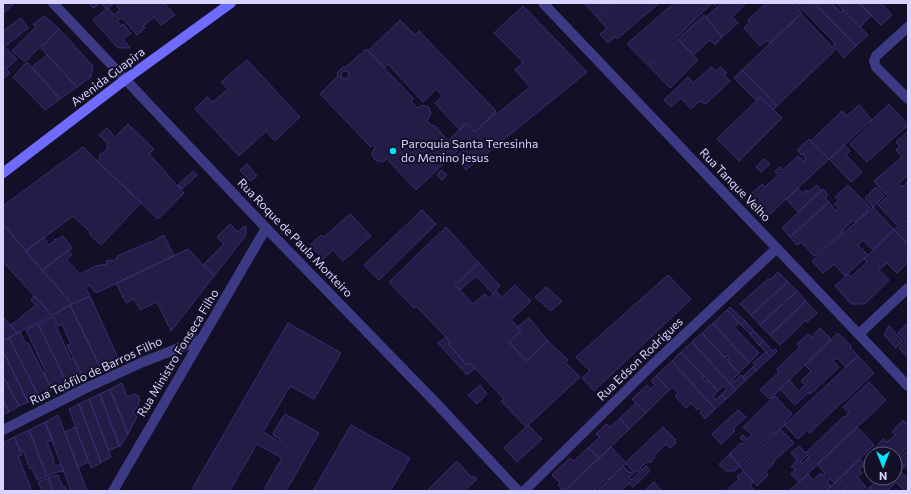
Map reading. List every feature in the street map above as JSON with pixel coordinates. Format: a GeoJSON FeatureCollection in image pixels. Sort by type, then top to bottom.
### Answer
{"type":"FeatureCollection","features":[{"type":"Feature","properties":{"kind":"main road","name":"Avenida Guapira"},"geometry":{"type":"LineString","coordinates":[[3,173],[126,79],[231,3]]}},
{"type":"Feature","properties":{"kind":"street","name":"Rua Roque de Paula Monteiro"},"geometry":{"type":"LineString","coordinates":[[53,3],[266,228],[438,405],[518,491]]}},
{"type":"Feature","properties":{"kind":"street","name":"Rua Tanque Velho"},"geometry":{"type":"LineString","coordinates":[[543,3],[908,386]]}},
{"type":"Feature","properties":{"kind":"street"},"geometry":{"type":"LineString","coordinates":[[908,27],[876,56],[874,62],[876,67],[908,99]]}},
{"type":"Feature","properties":{"kind":"street","name":"Rua Ministro Fonseca Filho"},"geometry":{"type":"LineString","coordinates":[[113,491],[266,228]]}},
{"type":"Feature","properties":{"kind":"street","name":"Rua Edson Rodrigues"},"geometry":{"type":"LineString","coordinates":[[524,491],[652,364],[777,248]]}},
{"type":"Feature","properties":{"kind":"street"},"geometry":{"type":"LineString","coordinates":[[859,334],[908,288]]}},
{"type":"Feature","properties":{"kind":"street","name":"Rua Teófilo de Barros Filho"},"geometry":{"type":"LineString","coordinates":[[3,430],[86,388],[143,362],[202,339]]}},
{"type":"Feature","properties":{"kind":"building"},"geometry":{"type":"Polygon","coordinates":[[[3,3],[11,3],[13,5],[3,13],[3,3]]]}},
{"type":"Feature","properties":{"kind":"building"},"geometry":{"type":"Polygon","coordinates":[[[89,3],[100,3],[93,8],[89,3]]]}},
{"type":"Feature","properties":{"kind":"building"},"geometry":{"type":"Polygon","coordinates":[[[101,3],[115,3],[106,9],[101,3]]]}},
{"type":"Feature","properties":{"kind":"building"},"geometry":{"type":"Polygon","coordinates":[[[115,3],[164,3],[175,15],[161,25],[154,17],[143,26],[145,28],[137,35],[122,18],[117,21],[121,26],[123,24],[131,33],[123,39],[130,48],[118,48],[93,20],[108,8],[114,15],[120,10],[115,3]]]}},
{"type":"Feature","properties":{"kind":"building"},"geometry":{"type":"Polygon","coordinates":[[[584,3],[610,3],[596,16],[584,3]]]}},
{"type":"Feature","properties":{"kind":"building"},"geometry":{"type":"Polygon","coordinates":[[[613,3],[659,3],[617,39],[615,37],[608,43],[600,34],[607,28],[597,17],[613,3]]]}},
{"type":"Feature","properties":{"kind":"building"},"geometry":{"type":"Polygon","coordinates":[[[674,3],[712,3],[648,65],[627,44],[674,3]]]}},
{"type":"Feature","properties":{"kind":"building"},"geometry":{"type":"Polygon","coordinates":[[[722,3],[746,3],[732,17],[738,23],[722,37],[706,17],[722,3]]]}},
{"type":"Feature","properties":{"kind":"building"},"geometry":{"type":"Polygon","coordinates":[[[766,3],[793,3],[802,13],[770,43],[767,40],[760,46],[744,28],[750,22],[748,20],[766,3]]]}},
{"type":"Feature","properties":{"kind":"building"},"geometry":{"type":"Polygon","coordinates":[[[796,3],[814,3],[856,46],[844,58],[833,45],[835,43],[796,3]]]}},
{"type":"Feature","properties":{"kind":"building"},"geometry":{"type":"Polygon","coordinates":[[[814,3],[832,3],[841,13],[843,10],[868,35],[856,46],[814,3]]]}},
{"type":"Feature","properties":{"kind":"building"},"geometry":{"type":"Polygon","coordinates":[[[836,3],[859,3],[871,16],[860,27],[836,3]]]}},
{"type":"Feature","properties":{"kind":"building"},"geometry":{"type":"Polygon","coordinates":[[[859,3],[881,3],[892,15],[881,25],[859,3]]]}},
{"type":"Feature","properties":{"kind":"building"},"geometry":{"type":"Polygon","coordinates":[[[523,6],[587,72],[466,170],[456,157],[468,146],[466,143],[457,150],[448,141],[466,123],[475,132],[495,113],[497,114],[530,87],[515,70],[523,62],[494,33],[523,6]]]}},
{"type":"Feature","properties":{"kind":"building"},"geometry":{"type":"Polygon","coordinates":[[[801,14],[835,50],[777,106],[742,70],[801,14]]]}},
{"type":"Feature","properties":{"kind":"building"},"geometry":{"type":"Polygon","coordinates":[[[704,15],[722,37],[715,45],[710,40],[693,55],[678,39],[704,15]]]}},
{"type":"Feature","properties":{"kind":"building"},"geometry":{"type":"Polygon","coordinates":[[[44,16],[59,29],[44,45],[43,44],[27,60],[24,61],[12,51],[36,27],[33,24],[44,16]]]}},
{"type":"Feature","properties":{"kind":"building"},"geometry":{"type":"Polygon","coordinates":[[[21,18],[28,28],[3,48],[3,31],[21,18]]]}},
{"type":"Feature","properties":{"kind":"building"},"geometry":{"type":"Polygon","coordinates":[[[400,20],[415,35],[419,31],[496,111],[475,132],[466,123],[460,130],[435,103],[442,96],[436,89],[423,102],[388,64],[384,68],[368,51],[400,20]]]}},
{"type":"Feature","properties":{"kind":"building"},"geometry":{"type":"Polygon","coordinates":[[[59,29],[93,66],[91,77],[77,87],[41,48],[59,29]]]}},
{"type":"Feature","properties":{"kind":"building"},"geometry":{"type":"Polygon","coordinates":[[[678,39],[698,60],[670,88],[649,66],[678,39]]]}},
{"type":"Feature","properties":{"kind":"building"},"geometry":{"type":"Polygon","coordinates":[[[4,47],[17,59],[6,69],[3,66],[4,47]]]}},
{"type":"Feature","properties":{"kind":"building"},"geometry":{"type":"Polygon","coordinates":[[[366,49],[414,99],[411,101],[417,108],[423,105],[429,107],[431,113],[427,121],[432,126],[434,125],[457,151],[416,190],[387,159],[382,162],[374,159],[372,154],[375,147],[373,145],[371,147],[320,94],[338,76],[337,73],[343,67],[346,67],[366,49]]]}},
{"type":"Feature","properties":{"kind":"building"},"geometry":{"type":"Polygon","coordinates":[[[47,55],[77,87],[60,99],[32,67],[47,55]]]}},
{"type":"Feature","properties":{"kind":"building"},"geometry":{"type":"Polygon","coordinates":[[[247,60],[300,117],[275,141],[266,131],[239,156],[195,109],[207,97],[213,102],[228,89],[221,82],[247,60]]]}},
{"type":"Feature","properties":{"kind":"building"},"geometry":{"type":"Polygon","coordinates":[[[27,62],[60,99],[45,110],[13,77],[27,62]]]}},
{"type":"Feature","properties":{"kind":"building"},"geometry":{"type":"Polygon","coordinates":[[[3,66],[10,73],[3,79],[3,66]]]}},
{"type":"Feature","properties":{"kind":"building"},"geometry":{"type":"Polygon","coordinates":[[[711,67],[716,71],[720,67],[727,73],[724,75],[730,81],[706,104],[700,101],[691,109],[681,98],[671,107],[664,100],[688,77],[693,83],[711,67]]]}},
{"type":"Feature","properties":{"kind":"building"},"geometry":{"type":"Polygon","coordinates":[[[742,70],[777,106],[773,110],[760,97],[757,101],[734,78],[742,70]]]}},
{"type":"Feature","properties":{"kind":"building"},"geometry":{"type":"Polygon","coordinates":[[[345,71],[348,72],[348,78],[345,79],[342,78],[341,75],[342,72],[345,71]]]}},
{"type":"Feature","properties":{"kind":"building"},"geometry":{"type":"Polygon","coordinates":[[[760,97],[782,118],[739,161],[717,139],[760,97]]]}},
{"type":"Feature","properties":{"kind":"building"},"geometry":{"type":"Polygon","coordinates":[[[889,104],[908,125],[867,162],[850,144],[889,104]]]}},
{"type":"Feature","properties":{"kind":"building"},"geometry":{"type":"Polygon","coordinates":[[[859,105],[872,120],[829,159],[811,141],[842,111],[847,116],[859,105]]]}},
{"type":"Feature","properties":{"kind":"building"},"geometry":{"type":"Polygon","coordinates":[[[128,124],[154,149],[149,154],[184,193],[158,219],[97,161],[101,158],[99,156],[108,148],[106,146],[108,144],[99,135],[107,128],[115,137],[128,124]]]}},
{"type":"Feature","properties":{"kind":"building"},"geometry":{"type":"Polygon","coordinates":[[[908,131],[908,159],[905,162],[908,165],[908,175],[886,195],[874,181],[902,157],[896,150],[900,146],[896,142],[908,131]]]}},
{"type":"Feature","properties":{"kind":"building"},"geometry":{"type":"Polygon","coordinates":[[[809,139],[829,159],[769,215],[750,195],[762,184],[765,187],[778,175],[775,171],[780,167],[783,170],[798,156],[804,161],[806,159],[804,156],[805,155],[802,155],[797,150],[809,139]]]}},
{"type":"Feature","properties":{"kind":"building"},"geometry":{"type":"Polygon","coordinates":[[[844,145],[850,151],[846,155],[862,172],[851,182],[829,159],[844,145]]]}},
{"type":"Feature","properties":{"kind":"building"},"geometry":{"type":"Polygon","coordinates":[[[83,147],[141,203],[101,245],[73,216],[26,251],[3,224],[3,206],[83,147]]]}},
{"type":"Feature","properties":{"kind":"building"},"geometry":{"type":"Polygon","coordinates":[[[764,159],[770,164],[761,172],[756,167],[764,159]]]}},
{"type":"Feature","properties":{"kind":"building"},"geometry":{"type":"Polygon","coordinates":[[[247,164],[257,176],[250,181],[240,170],[247,164]]]}},
{"type":"Feature","properties":{"kind":"building"},"geometry":{"type":"Polygon","coordinates":[[[441,170],[447,175],[442,180],[437,175],[441,170]]]}},
{"type":"Feature","properties":{"kind":"building"},"geometry":{"type":"Polygon","coordinates":[[[193,171],[197,175],[182,189],[178,185],[193,171]]]}},
{"type":"Feature","properties":{"kind":"building"},"geometry":{"type":"Polygon","coordinates":[[[908,181],[908,215],[897,225],[878,205],[900,185],[902,187],[908,181]]]}},
{"type":"Feature","properties":{"kind":"building"},"geometry":{"type":"Polygon","coordinates":[[[817,185],[821,190],[798,212],[786,199],[798,188],[802,193],[806,190],[808,192],[817,185]]]}},
{"type":"Feature","properties":{"kind":"building"},"geometry":{"type":"Polygon","coordinates":[[[848,185],[870,207],[867,210],[868,211],[855,222],[853,220],[842,231],[843,232],[814,256],[801,242],[797,245],[790,237],[829,202],[836,211],[839,208],[834,204],[839,200],[835,197],[848,185]]]}},
{"type":"Feature","properties":{"kind":"building"},"geometry":{"type":"Polygon","coordinates":[[[876,187],[884,196],[873,207],[865,198],[876,187]]]}},
{"type":"Feature","properties":{"kind":"building"},"geometry":{"type":"Polygon","coordinates":[[[823,189],[828,195],[826,200],[829,202],[790,237],[782,228],[823,189]]]}},
{"type":"Feature","properties":{"kind":"building"},"geometry":{"type":"Polygon","coordinates":[[[873,207],[894,230],[873,250],[863,240],[858,245],[868,255],[845,276],[834,264],[823,273],[812,261],[873,207]]]}},
{"type":"Feature","properties":{"kind":"building"},"geometry":{"type":"Polygon","coordinates":[[[422,210],[436,224],[379,280],[364,265],[422,210]]]}},
{"type":"Feature","properties":{"kind":"building"},"geometry":{"type":"Polygon","coordinates":[[[350,214],[371,236],[343,261],[333,250],[323,259],[310,245],[321,235],[324,237],[350,214]]]}},
{"type":"Feature","properties":{"kind":"building"},"geometry":{"type":"Polygon","coordinates":[[[908,218],[908,245],[894,230],[908,218]]]}},
{"type":"Feature","properties":{"kind":"building"},"geometry":{"type":"Polygon","coordinates":[[[3,224],[72,304],[52,315],[3,262],[3,224]]]}},
{"type":"Feature","properties":{"kind":"building"},"geometry":{"type":"Polygon","coordinates":[[[230,224],[238,232],[244,226],[246,227],[246,235],[214,276],[203,265],[224,244],[217,237],[230,224]]]}},
{"type":"Feature","properties":{"kind":"building"},"geometry":{"type":"Polygon","coordinates":[[[446,227],[479,263],[455,285],[473,304],[485,294],[489,298],[496,291],[502,297],[515,285],[531,301],[511,320],[521,331],[509,342],[526,361],[548,341],[568,360],[565,362],[580,377],[526,427],[501,401],[504,399],[470,363],[467,365],[448,344],[450,342],[446,337],[416,306],[414,308],[389,282],[446,227]]]}},
{"type":"Feature","properties":{"kind":"building"},"geometry":{"type":"Polygon","coordinates":[[[894,230],[908,245],[908,262],[897,273],[887,263],[879,270],[889,280],[865,304],[851,304],[835,286],[848,274],[851,277],[867,262],[864,259],[894,230]]]}},
{"type":"Feature","properties":{"kind":"building"},"geometry":{"type":"Polygon","coordinates":[[[164,235],[174,256],[96,293],[89,285],[85,287],[90,296],[72,304],[42,270],[68,250],[72,255],[66,259],[80,274],[98,265],[107,264],[106,261],[112,261],[118,258],[117,256],[155,241],[164,235]]]}},
{"type":"Feature","properties":{"kind":"building"},"geometry":{"type":"Polygon","coordinates":[[[63,236],[72,248],[42,270],[26,251],[44,237],[49,245],[55,241],[55,239],[56,240],[63,236]]]}},
{"type":"Feature","properties":{"kind":"building"},"geometry":{"type":"Polygon","coordinates":[[[188,249],[214,276],[171,331],[157,302],[140,310],[134,299],[126,303],[116,283],[188,249]]]}},
{"type":"Feature","properties":{"kind":"building"},"geometry":{"type":"Polygon","coordinates":[[[479,263],[500,286],[493,294],[476,276],[460,290],[455,285],[479,263]]]}},
{"type":"Feature","properties":{"kind":"building"},"geometry":{"type":"Polygon","coordinates":[[[778,272],[788,282],[751,315],[740,304],[778,272]]]}},
{"type":"Feature","properties":{"kind":"building"},"geometry":{"type":"Polygon","coordinates":[[[668,275],[691,299],[594,391],[582,378],[590,371],[576,357],[668,275]]]}},
{"type":"Feature","properties":{"kind":"building"},"geometry":{"type":"Polygon","coordinates":[[[788,282],[797,291],[760,325],[751,315],[788,282]]]}},
{"type":"Feature","properties":{"kind":"building"},"geometry":{"type":"Polygon","coordinates":[[[546,287],[562,301],[551,311],[535,297],[546,287]]]}},
{"type":"Feature","properties":{"kind":"building"},"geometry":{"type":"Polygon","coordinates":[[[797,291],[806,301],[770,335],[760,325],[797,291]]]}},
{"type":"Feature","properties":{"kind":"building"},"geometry":{"type":"Polygon","coordinates":[[[34,296],[52,315],[17,333],[9,324],[11,325],[36,305],[31,300],[34,296]]]}},
{"type":"Feature","properties":{"kind":"building"},"geometry":{"type":"Polygon","coordinates":[[[90,296],[118,358],[100,367],[70,305],[90,296]]]}},
{"type":"Feature","properties":{"kind":"building"},"geometry":{"type":"Polygon","coordinates":[[[806,301],[817,313],[807,322],[806,320],[780,345],[770,335],[806,301]]]}},
{"type":"Feature","properties":{"kind":"building"},"geometry":{"type":"Polygon","coordinates":[[[70,305],[100,367],[82,375],[67,345],[71,344],[62,324],[58,326],[53,315],[70,305]]]}},
{"type":"Feature","properties":{"kind":"building"},"geometry":{"type":"Polygon","coordinates":[[[730,307],[745,321],[741,325],[727,310],[730,307]]]}},
{"type":"Feature","properties":{"kind":"building"},"geometry":{"type":"Polygon","coordinates":[[[727,310],[739,323],[734,327],[759,353],[749,363],[713,323],[727,310]]]}},
{"type":"Feature","properties":{"kind":"building"},"geometry":{"type":"Polygon","coordinates":[[[3,317],[17,333],[3,341],[3,317]]]}},
{"type":"Feature","properties":{"kind":"building"},"geometry":{"type":"Polygon","coordinates":[[[52,317],[71,360],[74,359],[82,375],[67,383],[38,324],[52,317]]]}},
{"type":"Feature","properties":{"kind":"building"},"geometry":{"type":"Polygon","coordinates":[[[529,318],[548,341],[526,361],[509,342],[521,331],[517,327],[529,318]]]}},
{"type":"Feature","properties":{"kind":"building"},"geometry":{"type":"Polygon","coordinates":[[[745,321],[754,331],[750,334],[741,325],[745,321]]]}},
{"type":"Feature","properties":{"kind":"building"},"geometry":{"type":"Polygon","coordinates":[[[288,323],[341,353],[314,399],[290,386],[263,432],[280,442],[281,440],[273,435],[273,433],[285,414],[319,433],[286,491],[263,491],[282,458],[257,444],[230,490],[231,491],[191,491],[288,323]]]}},
{"type":"Feature","properties":{"kind":"building"},"geometry":{"type":"Polygon","coordinates":[[[713,323],[749,363],[739,373],[727,360],[730,358],[727,356],[725,358],[702,333],[713,323]]]}},
{"type":"Feature","properties":{"kind":"building"},"geometry":{"type":"Polygon","coordinates":[[[908,323],[908,358],[899,348],[906,341],[898,333],[908,323]]]}},
{"type":"Feature","properties":{"kind":"building"},"geometry":{"type":"Polygon","coordinates":[[[38,324],[67,383],[52,390],[44,373],[46,372],[26,330],[38,324]]]}},
{"type":"Feature","properties":{"kind":"building"},"geometry":{"type":"Polygon","coordinates":[[[889,326],[903,341],[896,348],[884,335],[889,326]]]}},
{"type":"Feature","properties":{"kind":"building"},"geometry":{"type":"Polygon","coordinates":[[[820,328],[831,339],[770,399],[760,390],[779,372],[777,369],[800,347],[797,344],[808,334],[812,337],[820,328]]]}},
{"type":"Feature","properties":{"kind":"building"},"geometry":{"type":"Polygon","coordinates":[[[754,331],[764,341],[759,345],[750,334],[754,331]]]}},
{"type":"Feature","properties":{"kind":"building"},"geometry":{"type":"Polygon","coordinates":[[[20,332],[26,344],[28,343],[52,390],[39,397],[9,338],[20,332]]]}},
{"type":"Feature","properties":{"kind":"building"},"geometry":{"type":"Polygon","coordinates":[[[702,333],[739,373],[732,380],[734,382],[741,375],[746,380],[736,390],[692,342],[702,333]]]}},
{"type":"Feature","properties":{"kind":"building"},"geometry":{"type":"Polygon","coordinates":[[[838,333],[851,346],[850,347],[858,356],[846,367],[837,358],[833,361],[839,367],[816,389],[810,394],[808,393],[795,405],[780,389],[789,380],[799,391],[805,385],[801,381],[811,371],[805,365],[838,333]]]}},
{"type":"Feature","properties":{"kind":"building"},"geometry":{"type":"Polygon","coordinates":[[[446,337],[450,342],[448,344],[467,365],[470,363],[475,368],[467,375],[438,343],[446,337]]]}},
{"type":"Feature","properties":{"kind":"building"},"geometry":{"type":"Polygon","coordinates":[[[9,338],[39,397],[28,402],[3,351],[3,341],[9,338]]]}},
{"type":"Feature","properties":{"kind":"building"},"geometry":{"type":"Polygon","coordinates":[[[764,341],[773,351],[775,349],[777,351],[771,357],[759,345],[764,341]]]}},
{"type":"Feature","properties":{"kind":"building"},"geometry":{"type":"Polygon","coordinates":[[[692,342],[736,390],[726,399],[721,395],[727,389],[723,386],[718,391],[681,352],[692,342]]]}},
{"type":"Feature","properties":{"kind":"building"},"geometry":{"type":"Polygon","coordinates":[[[3,351],[28,402],[19,406],[3,376],[3,351]]]}},
{"type":"Feature","properties":{"kind":"building"},"geometry":{"type":"Polygon","coordinates":[[[681,352],[704,377],[702,379],[705,381],[708,380],[718,391],[713,397],[716,400],[721,395],[726,399],[715,409],[672,361],[681,352]]]}},
{"type":"Feature","properties":{"kind":"building"},"geometry":{"type":"Polygon","coordinates":[[[766,352],[771,357],[756,371],[753,367],[755,365],[753,363],[766,352]]]}},
{"type":"Feature","properties":{"kind":"building"},"geometry":{"type":"Polygon","coordinates":[[[858,356],[874,373],[810,433],[807,430],[798,439],[784,425],[858,356]]]}},
{"type":"Feature","properties":{"kind":"building"},"geometry":{"type":"Polygon","coordinates":[[[672,361],[715,409],[705,419],[700,412],[702,410],[699,408],[697,410],[691,403],[686,408],[675,396],[678,393],[673,387],[669,390],[656,376],[672,361]]]}},
{"type":"Feature","properties":{"kind":"building"},"geometry":{"type":"Polygon","coordinates":[[[753,367],[756,371],[746,380],[742,377],[753,367]]]}},
{"type":"Feature","properties":{"kind":"building"},"geometry":{"type":"Polygon","coordinates":[[[3,376],[19,406],[9,412],[3,400],[3,376]]]}},
{"type":"Feature","properties":{"kind":"building"},"geometry":{"type":"Polygon","coordinates":[[[656,376],[669,390],[646,413],[632,399],[647,385],[650,389],[655,385],[651,381],[656,376]]]}},
{"type":"Feature","properties":{"kind":"building"},"geometry":{"type":"Polygon","coordinates":[[[869,382],[886,400],[799,482],[791,474],[796,469],[791,467],[797,460],[791,453],[799,446],[806,453],[844,416],[845,417],[849,412],[843,407],[869,382]],[[807,455],[800,462],[802,464],[809,457],[807,455]]]}},
{"type":"Feature","properties":{"kind":"building"},"geometry":{"type":"Polygon","coordinates":[[[122,383],[127,397],[135,394],[136,396],[138,395],[140,401],[138,402],[139,404],[133,413],[137,417],[128,434],[110,389],[122,383]]]}},
{"type":"Feature","properties":{"kind":"building"},"geometry":{"type":"Polygon","coordinates":[[[480,385],[487,394],[477,404],[468,395],[480,385]]]}},
{"type":"Feature","properties":{"kind":"building"},"geometry":{"type":"Polygon","coordinates":[[[110,389],[128,434],[120,447],[100,394],[110,389]]]}},
{"type":"Feature","properties":{"kind":"building"},"geometry":{"type":"Polygon","coordinates":[[[100,394],[119,446],[109,451],[89,399],[100,394]]]}},
{"type":"Feature","properties":{"kind":"building"},"geometry":{"type":"Polygon","coordinates":[[[775,396],[792,414],[784,422],[786,424],[776,433],[774,432],[739,465],[729,454],[741,443],[742,444],[745,442],[740,438],[743,435],[747,439],[752,435],[743,427],[775,396]]]}},
{"type":"Feature","properties":{"kind":"building"},"geometry":{"type":"Polygon","coordinates":[[[89,399],[111,457],[101,462],[79,404],[89,399]]]}},
{"type":"Feature","properties":{"kind":"building"},"geometry":{"type":"Polygon","coordinates":[[[3,400],[9,412],[3,415],[3,400]]]}},
{"type":"Feature","properties":{"kind":"building"},"geometry":{"type":"Polygon","coordinates":[[[636,403],[646,413],[629,429],[620,418],[636,403]]]}},
{"type":"Feature","properties":{"kind":"building"},"geometry":{"type":"Polygon","coordinates":[[[79,404],[101,463],[91,468],[69,409],[79,404]]]}},
{"type":"Feature","properties":{"kind":"building"},"geometry":{"type":"Polygon","coordinates":[[[738,410],[746,417],[733,429],[735,431],[721,444],[712,434],[738,410]]]}},
{"type":"Feature","properties":{"kind":"building"},"geometry":{"type":"Polygon","coordinates":[[[58,415],[87,491],[71,491],[45,422],[58,415]]]}},
{"type":"Feature","properties":{"kind":"building"},"geometry":{"type":"Polygon","coordinates":[[[620,418],[629,429],[599,458],[588,448],[600,437],[596,434],[606,424],[610,427],[620,418]]]}},
{"type":"Feature","properties":{"kind":"building"},"geometry":{"type":"Polygon","coordinates":[[[903,420],[908,425],[908,446],[903,451],[903,446],[877,446],[883,439],[887,442],[896,434],[892,432],[903,420]]]}},
{"type":"Feature","properties":{"kind":"building"},"geometry":{"type":"Polygon","coordinates":[[[45,422],[53,440],[47,442],[55,466],[61,464],[64,471],[47,476],[29,430],[45,422]]]}},
{"type":"Feature","properties":{"kind":"building"},"geometry":{"type":"Polygon","coordinates":[[[351,425],[410,458],[390,491],[313,491],[351,425]]]}},
{"type":"Feature","properties":{"kind":"building"},"geometry":{"type":"Polygon","coordinates":[[[528,425],[542,439],[517,462],[504,448],[528,425]]]}},
{"type":"Feature","properties":{"kind":"building"},"geometry":{"type":"Polygon","coordinates":[[[75,427],[89,462],[78,467],[65,432],[75,427]]]}},
{"type":"Feature","properties":{"kind":"building"},"geometry":{"type":"Polygon","coordinates":[[[663,427],[676,440],[674,441],[676,443],[670,448],[666,444],[654,456],[655,457],[650,463],[648,461],[640,468],[642,470],[646,466],[650,471],[633,487],[629,483],[621,491],[597,491],[623,466],[630,473],[633,471],[625,463],[663,427]],[[638,470],[629,477],[631,480],[640,472],[638,470]]]}},
{"type":"Feature","properties":{"kind":"building"},"geometry":{"type":"Polygon","coordinates":[[[857,427],[874,445],[863,446],[863,456],[835,483],[830,479],[827,482],[831,486],[826,491],[789,491],[808,474],[813,480],[821,473],[823,476],[825,473],[817,464],[857,427]]]}},
{"type":"Feature","properties":{"kind":"building"},"geometry":{"type":"Polygon","coordinates":[[[780,429],[794,443],[773,462],[774,463],[765,472],[768,475],[757,486],[740,467],[780,429]]]}},
{"type":"Feature","properties":{"kind":"building"},"geometry":{"type":"Polygon","coordinates":[[[29,430],[47,476],[37,480],[32,468],[30,469],[23,451],[21,452],[14,437],[29,430]]]}},
{"type":"Feature","properties":{"kind":"building"},"geometry":{"type":"Polygon","coordinates":[[[14,437],[22,455],[18,456],[32,491],[3,491],[3,443],[14,437]]]}},
{"type":"Feature","properties":{"kind":"building"},"geometry":{"type":"Polygon","coordinates":[[[611,447],[626,463],[609,480],[607,478],[594,491],[565,491],[611,447]]]}},
{"type":"Feature","properties":{"kind":"building"},"geometry":{"type":"Polygon","coordinates":[[[588,448],[599,458],[563,491],[558,485],[560,483],[552,475],[570,458],[574,461],[588,448]]]}},
{"type":"Feature","properties":{"kind":"building"},"geometry":{"type":"Polygon","coordinates":[[[908,450],[908,464],[903,468],[903,455],[908,450]]]}},
{"type":"Feature","properties":{"kind":"building"},"geometry":{"type":"Polygon","coordinates":[[[730,454],[740,466],[734,471],[726,471],[719,464],[730,454]]]}},
{"type":"Feature","properties":{"kind":"building"},"geometry":{"type":"Polygon","coordinates":[[[860,459],[863,462],[863,466],[859,470],[862,473],[857,477],[863,484],[863,486],[866,487],[861,491],[851,491],[846,487],[844,490],[845,491],[826,491],[860,459]]]}},
{"type":"Feature","properties":{"kind":"building"},"geometry":{"type":"Polygon","coordinates":[[[457,461],[472,478],[474,476],[477,479],[464,491],[427,491],[457,461]]]}},
{"type":"Feature","properties":{"kind":"building"},"geometry":{"type":"Polygon","coordinates":[[[744,471],[754,482],[750,485],[755,491],[726,491],[739,479],[737,477],[744,471]]]}},
{"type":"Feature","properties":{"kind":"building"},"geometry":{"type":"Polygon","coordinates":[[[903,474],[908,479],[908,489],[905,491],[900,486],[903,486],[903,474]]]}},
{"type":"Feature","properties":{"kind":"building"},"geometry":{"type":"Polygon","coordinates":[[[58,475],[63,487],[65,486],[67,491],[53,491],[48,478],[58,475]]]}},
{"type":"Feature","properties":{"kind":"building"},"geometry":{"type":"Polygon","coordinates":[[[48,478],[53,491],[42,491],[38,482],[48,478]]]}},
{"type":"Feature","properties":{"kind":"building"},"geometry":{"type":"Polygon","coordinates":[[[654,482],[662,491],[644,491],[654,482]]]}},
{"type":"Feature","properties":{"kind":"building"},"geometry":{"type":"Polygon","coordinates":[[[892,486],[887,491],[874,491],[870,487],[892,486]]]}},
{"type":"Feature","properties":{"kind":"building"},"geometry":{"type":"Polygon","coordinates":[[[870,487],[874,491],[865,491],[870,487]]]}},
{"type":"Feature","properties":{"kind":"place","name":"Paroquia Santa Teresinha do Menino Jesus"},"geometry":{"type":"Point","coordinates":[393,151]}}]}
